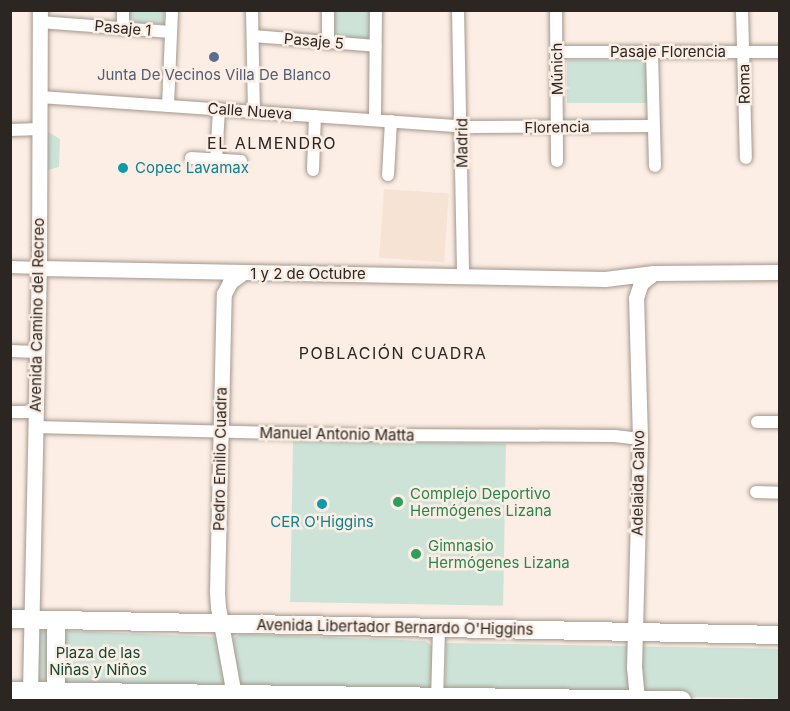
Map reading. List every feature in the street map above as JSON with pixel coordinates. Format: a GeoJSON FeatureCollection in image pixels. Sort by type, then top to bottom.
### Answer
{"type":"FeatureCollection","features":[{"type":"Feature","properties":{"kind":"main road","name":"Avenida Libertador Bernardo O'Higgins"},"geometry":{"type":"LineString","coordinates":[[10,619],[780,635]]}},
{"type":"Feature","properties":{"kind":"main road"},"geometry":{"type":"LineString","coordinates":[[56,692],[57,620]]}},
{"type":"Feature","properties":{"kind":"main road"},"geometry":{"type":"LineString","coordinates":[[10,691],[235,698],[682,700]]}},
{"type":"Feature","properties":{"kind":"street"},"geometry":{"type":"LineString","coordinates":[[123,10],[123,28]]}},
{"type":"Feature","properties":{"kind":"street"},"geometry":{"type":"LineString","coordinates":[[168,106],[172,10]]}},
{"type":"Feature","properties":{"kind":"street"},"geometry":{"type":"LineString","coordinates":[[252,10],[254,111]]}},
{"type":"Feature","properties":{"kind":"street"},"geometry":{"type":"LineString","coordinates":[[328,10],[328,43]]}},
{"type":"Feature","properties":{"kind":"street"},"geometry":{"type":"LineString","coordinates":[[375,120],[376,10]]}},
{"type":"Feature","properties":{"kind":"street","name":"Madrid"},"geometry":{"type":"LineString","coordinates":[[458,10],[463,275]]}},
{"type":"Feature","properties":{"kind":"street","name":"Múnich"},"geometry":{"type":"LineString","coordinates":[[556,10],[557,161]]}},
{"type":"Feature","properties":{"kind":"street","name":"Roma"},"geometry":{"type":"LineString","coordinates":[[742,10],[746,158]]}},
{"type":"Feature","properties":{"kind":"street","name":"Pasaje 1"},"geometry":{"type":"LineString","coordinates":[[40,16],[123,28],[171,32]]}},
{"type":"Feature","properties":{"kind":"street","name":"Avenida Camino del Recreo"},"geometry":{"type":"LineString","coordinates":[[30,691],[39,268],[40,16]]}},
{"type":"Feature","properties":{"kind":"street","name":"Pasaje 5"},"geometry":{"type":"LineString","coordinates":[[253,36],[376,46]]}},
{"type":"Feature","properties":{"kind":"street","name":"Pasaje Florencia"},"geometry":{"type":"LineString","coordinates":[[557,52],[780,52]]}},
{"type":"Feature","properties":{"kind":"street"},"geometry":{"type":"LineString","coordinates":[[652,52],[655,166]]}},
{"type":"Feature","properties":{"kind":"street","name":"Calle Nueva"},"geometry":{"type":"LineString","coordinates":[[40,97],[461,125]]}},
{"type":"Feature","properties":{"kind":"street"},"geometry":{"type":"LineString","coordinates":[[216,160],[219,109]]}},
{"type":"Feature","properties":{"kind":"street"},"geometry":{"type":"LineString","coordinates":[[313,170],[315,116]]}},
{"type":"Feature","properties":{"kind":"street"},"geometry":{"type":"LineString","coordinates":[[388,175],[391,121]]}},
{"type":"Feature","properties":{"kind":"street","name":"Florencia"},"geometry":{"type":"LineString","coordinates":[[461,125],[558,128],[653,126]]}},
{"type":"Feature","properties":{"kind":"street"},"geometry":{"type":"LineString","coordinates":[[10,129],[40,129]]}},
{"type":"Feature","properties":{"kind":"street"},"geometry":{"type":"LineString","coordinates":[[191,158],[241,161]]}},
{"type":"Feature","properties":{"kind":"street","name":"1 y 2 de Octubre"},"geometry":{"type":"LineString","coordinates":[[10,267],[242,274],[463,275],[605,279],[654,273],[780,272]]}},
{"type":"Feature","properties":{"kind":"street"},"geometry":{"type":"LineString","coordinates":[[208,273],[217,280],[224,294]]}},
{"type":"Feature","properties":{"kind":"street"},"geometry":{"type":"LineString","coordinates":[[636,298],[641,283],[654,273]]}},
{"type":"Feature","properties":{"kind":"street"},"geometry":{"type":"LineString","coordinates":[[224,294],[230,282],[242,274]]}},
{"type":"Feature","properties":{"kind":"street","name":"1 y 2 de Octubre"},"geometry":{"type":"LineString","coordinates":[[605,279],[625,285],[636,298]]}},
{"type":"Feature","properties":{"kind":"street","name":"Pedro Emilio Cuadra"},"geometry":{"type":"LineString","coordinates":[[224,294],[217,592],[235,698]]}},
{"type":"Feature","properties":{"kind":"street","name":"Adelaida Calvo"},"geometry":{"type":"LineString","coordinates":[[636,298],[640,439],[634,668],[637,700]]}},
{"type":"Feature","properties":{"kind":"street"},"geometry":{"type":"LineString","coordinates":[[10,351],[37,352]]}},
{"type":"Feature","properties":{"kind":"street","name":"Manuel Antonio Matta"},"geometry":{"type":"LineString","coordinates":[[10,412],[35,420],[221,432],[615,436],[640,439]]}},
{"type":"Feature","properties":{"kind":"street"},"geometry":{"type":"LineString","coordinates":[[757,422],[780,422]]}},
{"type":"Feature","properties":{"kind":"street"},"geometry":{"type":"LineString","coordinates":[[756,492],[780,493]]}},
{"type":"Feature","properties":{"kind":"street"},"geometry":{"type":"LineString","coordinates":[[437,699],[439,628]]}},
{"type":"Feature","properties":{"kind":"shaded area"},"geometry":{"type":"Polygon","coordinates":[[[384,189],[449,194],[444,262],[379,258],[384,189]]]}},
{"type":"Feature","properties":{"kind":"green space"},"geometry":{"type":"Polygon","coordinates":[[[128,11],[164,11],[164,24],[127,22],[128,11]]]}},
{"type":"Feature","properties":{"kind":"green space"},"geometry":{"type":"Polygon","coordinates":[[[332,11],[372,11],[372,39],[332,39],[332,11]]]}},
{"type":"Feature","properties":{"kind":"green space"},"geometry":{"type":"Polygon","coordinates":[[[567,60],[648,60],[648,103],[567,103],[567,60]]]}},
{"type":"Feature","properties":{"kind":"green space"},"geometry":{"type":"Polygon","coordinates":[[[48,132],[60,139],[59,167],[48,170],[48,132]]]}},
{"type":"Feature","properties":{"kind":"green space","name":"Complejo Deportivo Hermógenes Lizana"},"geometry":{"type":"Polygon","coordinates":[[[293,440],[506,444],[503,606],[290,602],[293,440]]]}},
{"type":"Feature","properties":{"kind":"green space","name":"Plaza de las Niñas y Niños"},"geometry":{"type":"Polygon","coordinates":[[[69,631],[220,637],[229,691],[64,684],[63,633],[69,631]]]}},
{"type":"Feature","properties":{"kind":"green space"},"geometry":{"type":"Polygon","coordinates":[[[38,632],[48,633],[49,678],[36,681],[38,632]]]}},
{"type":"Feature","properties":{"kind":"green space"},"geometry":{"type":"Polygon","coordinates":[[[241,634],[425,641],[432,646],[432,687],[430,690],[239,686],[231,646],[234,638],[241,634]]]}},
{"type":"Feature","properties":{"kind":"green space"},"geometry":{"type":"Polygon","coordinates":[[[446,643],[779,649],[778,699],[445,693],[446,643]]]}},
{"type":"Feature","properties":{"kind":"place","name":"Junta De Vecinos Villa De Blanco"},"geometry":{"type":"Point","coordinates":[214,57]}},
{"type":"Feature","properties":{"kind":"place","name":"Copec Lavamax"},"geometry":{"type":"Point","coordinates":[123,168]}},
{"type":"Feature","properties":{"kind":"place","name":"Complejo Deportivo Hermógenes Lizana"},"geometry":{"type":"Point","coordinates":[398,502]}},
{"type":"Feature","properties":{"kind":"place","name":"CER O'Higgins"},"geometry":{"type":"Point","coordinates":[322,504]}},
{"type":"Feature","properties":{"kind":"place","name":"Gimnasio Hermógenes Lizana"},"geometry":{"type":"Point","coordinates":[416,554]}},
{"type":"Feature","properties":{"kind":"district","name":"EL ALMENDRO"},"geometry":{"type":"Point","coordinates":[272,143]}},
{"type":"Feature","properties":{"kind":"district","name":"POBLACIÓN CUADRA"},"geometry":{"type":"Point","coordinates":[393,353]}}]}
